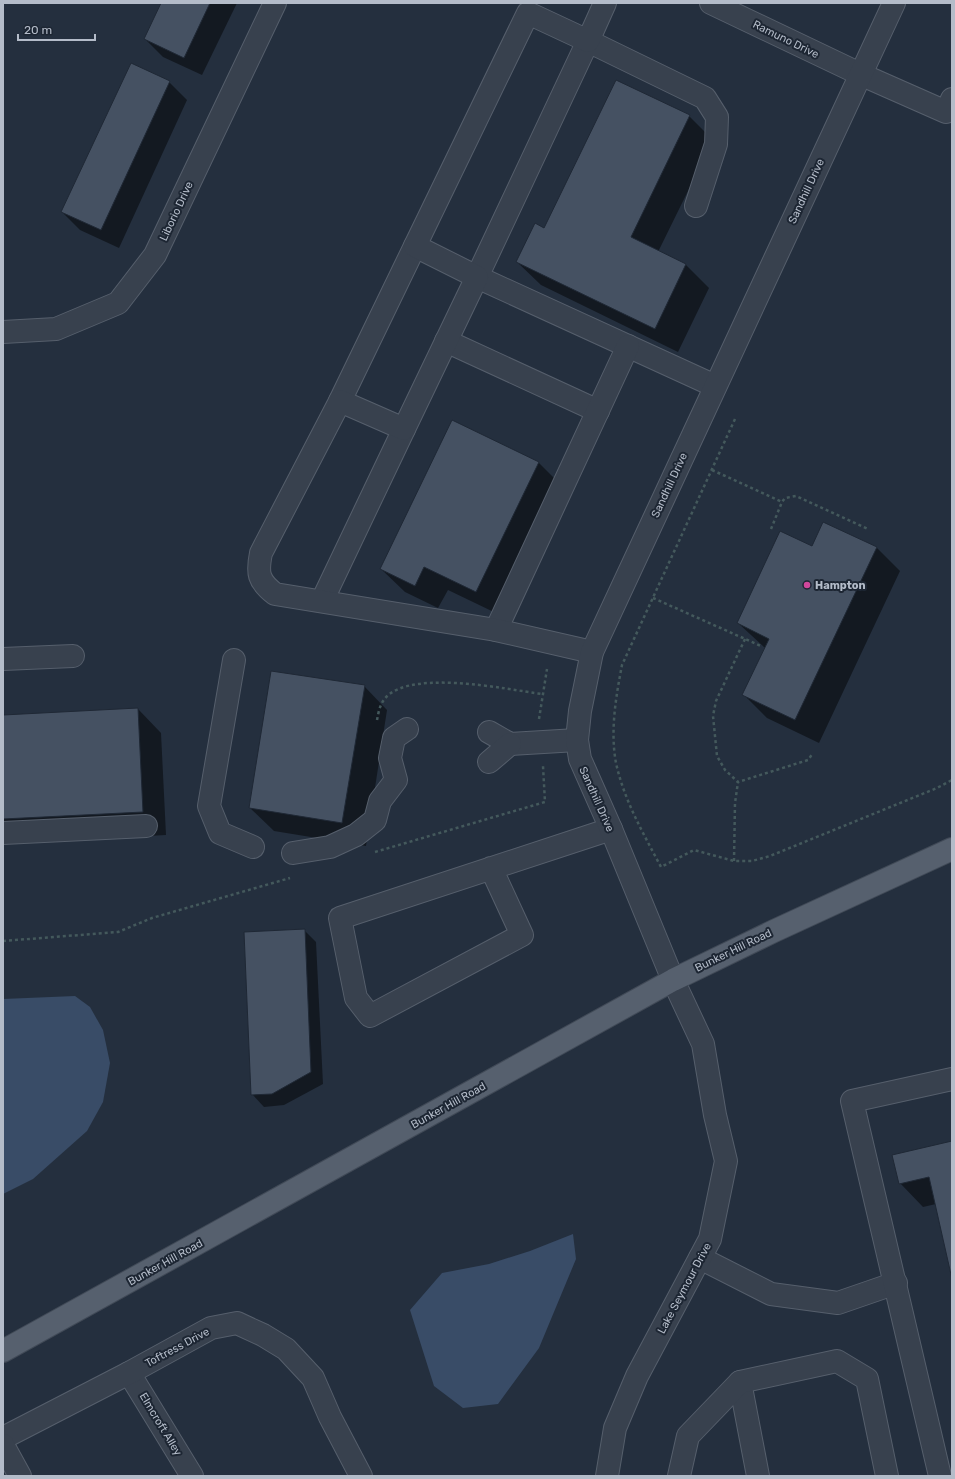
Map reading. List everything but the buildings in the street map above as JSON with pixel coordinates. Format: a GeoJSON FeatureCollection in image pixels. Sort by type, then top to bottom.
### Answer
{"type":"FeatureCollection","features":[{"type":"Feature","properties":{"kind":"main road","name":"Bunker Hill Road"},"geometry":{"type":"LineString","coordinates":[[901,871],[952,836]]}},
{"type":"Feature","properties":{"kind":"main road","name":"Bunker Hill Road"},"geometry":{"type":"LineString","coordinates":[[3,1352],[674,980],[901,871],[952,849]]}},
{"type":"Feature","properties":{"kind":"street","name":"Liborio Drive"},"geometry":{"type":"LineString","coordinates":[[3,332],[56,329],[118,303],[155,255],[275,3]]}},
{"type":"Feature","properties":{"kind":"street"},"geometry":{"type":"LineString","coordinates":[[322,601],[477,277],[605,3]]}},
{"type":"Feature","properties":{"kind":"street","name":"Ramuno Drive"},"geometry":{"type":"LineString","coordinates":[[711,3],[860,74],[946,112],[952,99]]}},
{"type":"Feature","properties":{"kind":"street","name":"Sandhill Drive"},"geometry":{"type":"LineString","coordinates":[[674,980],[580,759],[577,740],[580,711],[592,652],[894,3]]}},
{"type":"Feature","properties":{"kind":"street"},"geometry":{"type":"LineString","coordinates":[[592,652],[496,630],[275,594],[262,584],[258,568],[261,553],[340,401],[528,13],[705,98],[717,117],[716,144],[696,206]]}},
{"type":"Feature","properties":{"kind":"street"},"geometry":{"type":"LineString","coordinates":[[416,246],[477,277],[715,386]]}},
{"type":"Feature","properties":{"kind":"street"},"geometry":{"type":"LineString","coordinates":[[446,341],[598,411]]}},
{"type":"Feature","properties":{"kind":"street"},"geometry":{"type":"LineString","coordinates":[[496,630],[628,346]]}},
{"type":"Feature","properties":{"kind":"street"},"geometry":{"type":"LineString","coordinates":[[340,401],[404,429]]}},
{"type":"Feature","properties":{"kind":"street"},"geometry":{"type":"LineString","coordinates":[[3,659],[73,656]]}},
{"type":"Feature","properties":{"kind":"street"},"geometry":{"type":"LineString","coordinates":[[234,660],[209,806],[220,833],[252,847]]}},
{"type":"Feature","properties":{"kind":"street"},"geometry":{"type":"LineString","coordinates":[[293,853],[330,847],[356,835],[375,820],[380,801],[396,780],[390,758],[394,738],[407,729]]}},
{"type":"Feature","properties":{"kind":"street"},"geometry":{"type":"LineString","coordinates":[[489,732],[510,744],[577,740]]}},
{"type":"Feature","properties":{"kind":"street"},"geometry":{"type":"LineString","coordinates":[[489,762],[510,744]]}},
{"type":"Feature","properties":{"kind":"street"},"geometry":{"type":"LineString","coordinates":[[3,833],[146,826]]}},
{"type":"Feature","properties":{"kind":"street"},"geometry":{"type":"LineString","coordinates":[[491,868],[522,935],[370,1016],[356,998],[340,918],[491,868],[611,829]]}},
{"type":"Feature","properties":{"kind":"street","name":"Lake Seymour Drive"},"geometry":{"type":"LineString","coordinates":[[607,1476],[615,1428],[637,1376],[710,1238],[726,1161],[715,1115],[703,1044],[674,980]]}},
{"type":"Feature","properties":{"kind":"street"},"geometry":{"type":"LineString","coordinates":[[940,1476],[852,1101],[952,1080]]}},
{"type":"Feature","properties":{"kind":"street"},"geometry":{"type":"LineString","coordinates":[[700,1258],[771,1294],[838,1303],[896,1284]]}},
{"type":"Feature","properties":{"kind":"street","name":"Toftress Drive"},"geometry":{"type":"LineString","coordinates":[[3,1438],[130,1373],[211,1328],[237,1323],[263,1335],[286,1349],[313,1378],[330,1417],[360,1476]]}},
{"type":"Feature","properties":{"kind":"street"},"geometry":{"type":"LineString","coordinates":[[679,1476],[688,1436],[740,1382],[837,1361],[868,1379],[887,1476]]}},
{"type":"Feature","properties":{"kind":"street","name":"Elmcroft Alley"},"geometry":{"type":"LineString","coordinates":[[130,1373],[192,1476]]}},
{"type":"Feature","properties":{"kind":"street"},"geometry":{"type":"LineString","coordinates":[[740,1382],[758,1476]]}},
{"type":"Feature","properties":{"kind":"street"},"geometry":{"type":"LineString","coordinates":[[3,1444],[20,1476]]}},
{"type":"Feature","properties":{"kind":"path"},"geometry":{"type":"LineString","coordinates":[[735,419],[622,665],[618,683],[614,726],[616,761],[624,791],[636,821],[661,867],[694,850],[734,862],[752,861],[795,847],[937,788],[952,780]]}},
{"type":"Feature","properties":{"kind":"path"},"geometry":{"type":"LineString","coordinates":[[712,470],[782,502]]}},
{"type":"Feature","properties":{"kind":"path"},"geometry":{"type":"LineString","coordinates":[[772,529],[782,502],[785,498],[796,496],[868,529]]}},
{"type":"Feature","properties":{"kind":"path"},"geometry":{"type":"LineString","coordinates":[[653,598],[761,646]]}},
{"type":"Feature","properties":{"kind":"path"},"geometry":{"type":"LineString","coordinates":[[738,782],[725,770],[717,756],[713,716],[716,701],[745,639]]}},
{"type":"Feature","properties":{"kind":"path"},"geometry":{"type":"LineString","coordinates":[[738,782],[808,760],[813,753]]}},
{"type":"Feature","properties":{"kind":"path"},"geometry":{"type":"LineString","coordinates":[[734,862],[735,803],[738,782]]}},
{"type":"Feature","properties":{"kind":"water"},"geometry":{"type":"Polygon","coordinates":[[[75,996],[90,1007],[103,1030],[110,1063],[103,1102],[87,1131],[33,1179],[3,1194],[3,999],[75,996]]]}},
{"type":"Feature","properties":{"kind":"water"},"geometry":{"type":"Polygon","coordinates":[[[573,1234],[576,1259],[539,1348],[498,1404],[463,1408],[434,1386],[410,1310],[442,1273],[489,1264],[530,1251],[573,1234]]]}},
{"type":"Feature","properties":{"kind":"place","name":"Hampton"},"geometry":{"type":"Point","coordinates":[807,585]}}]}
